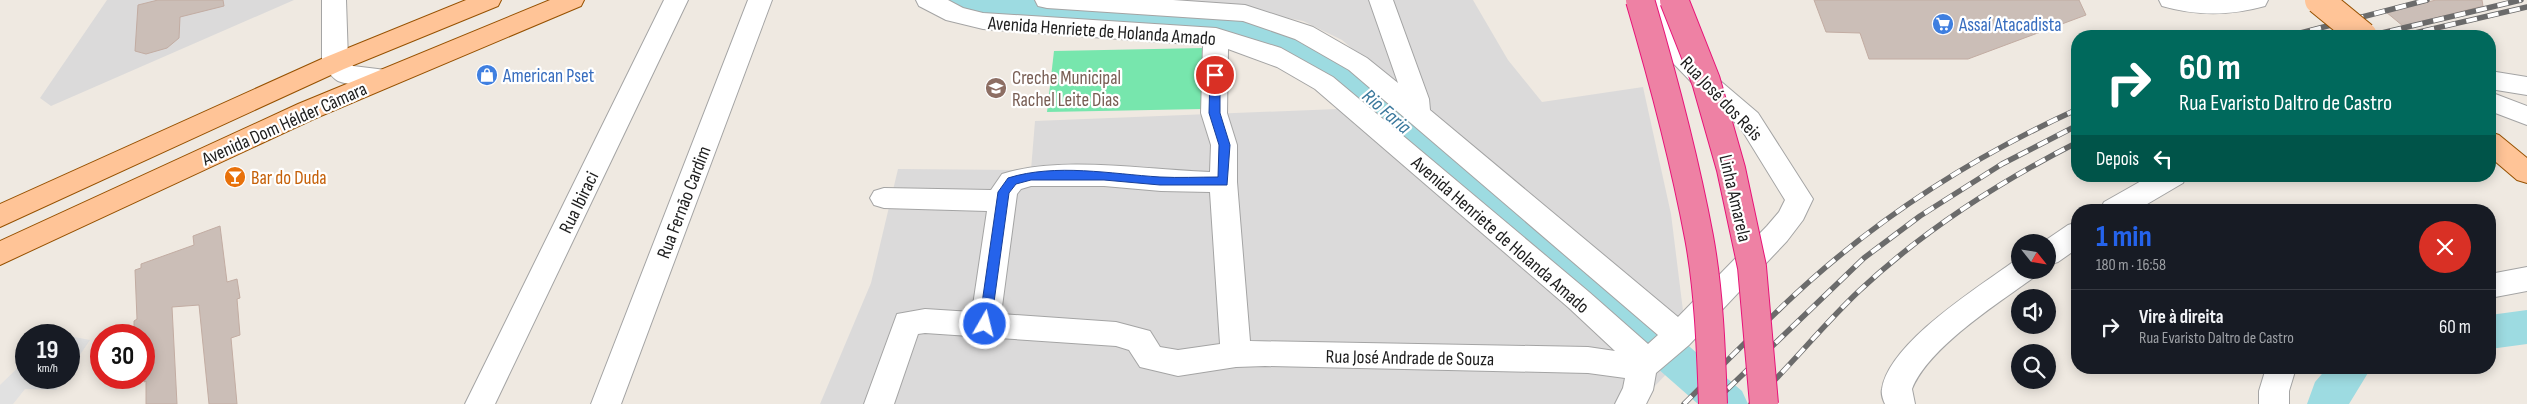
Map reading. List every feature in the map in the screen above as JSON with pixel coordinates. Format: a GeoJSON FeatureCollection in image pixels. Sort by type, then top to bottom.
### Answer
{"type":"FeatureCollection","features":[{"type":"Feature","properties":{"kind":"highway"},"geometry":{"type":"LineString","coordinates":[[1640,0],[1664,81],[1699,238],[1713,404]]}},
{"type":"Feature","properties":{"kind":"highway","name":"Linha Amarela"},"geometry":{"type":"LineString","coordinates":[[1674,0],[1706,81],[1731,169],[1752,266],[1764,404]]}},
{"type":"Feature","properties":{"kind":"main road","name":"Avenida Dom Hélder Câmara"},"geometry":{"type":"LineString","coordinates":[[0,216],[335,63],[489,0]]}},
{"type":"Feature","properties":{"kind":"main road","name":"Avenida Dom Hélder Câmara"},"geometry":{"type":"LineString","coordinates":[[0,254],[306,111],[572,0]]}},
{"type":"Feature","properties":{"kind":"main road"},"geometry":{"type":"LineString","coordinates":[[2319,0],[2356,30]]}},
{"type":"Feature","properties":{"kind":"main road"},"geometry":{"type":"LineString","coordinates":[[2496,147],[2527,173]]}},
{"type":"Feature","properties":{"kind":"street"},"geometry":{"type":"LineString","coordinates":[[334,0],[335,63],[346,74],[386,77]]}},
{"type":"Feature","properties":{"kind":"street","name":"Rua Ibiraci"},"geometry":{"type":"LineString","coordinates":[[480,404],[676,0]]}},
{"type":"Feature","properties":{"kind":"street","name":"Rua Fernão Cardim"},"geometry":{"type":"LineString","coordinates":[[606,404],[760,0]]}},
{"type":"Feature","properties":{"kind":"street","name":"Avenida Henriete de Holanda Amado"},"geometry":{"type":"LineString","coordinates":[[928,0],[955,14],[983,22],[1216,37],[1248,44],[1274,53],[1301,66],[1324,83],[1579,300],[1659,353]]}},
{"type":"Feature","properties":{"kind":"street","name":"Avenida Henriete de Holanda Amado"},"geometry":{"type":"LineString","coordinates":[[1047,0],[1226,10],[1245,13],[1304,33],[1352,60],[1418,115],[1659,353]]}},
{"type":"Feature","properties":{"kind":"street"},"geometry":{"type":"LineString","coordinates":[[1381,0],[1416,99],[1418,115]]}},
{"type":"Feature","properties":{"kind":"street","name":"Rua José dos Reis"},"geometry":{"type":"LineString","coordinates":[[1658,0],[1681,56],[1749,120],[1799,199],[1798,204],[1780,229],[1729,284],[1659,353]]}},
{"type":"Feature","properties":{"kind":"street"},"geometry":{"type":"LineString","coordinates":[[2174,1],[2213,7],[2256,0]]}},
{"type":"Feature","properties":{"kind":"street"},"geometry":{"type":"LineString","coordinates":[[1216,37],[1214,113],[1224,145],[1223,182],[1236,354]]}},
{"type":"Feature","properties":{"kind":"street"},"geometry":{"type":"LineString","coordinates":[[2496,81],[2527,86],[2520,99],[2527,116]]}},
{"type":"Feature","properties":{"kind":"street"},"geometry":{"type":"LineString","coordinates":[[2496,103],[2527,116]]}},
{"type":"Feature","properties":{"kind":"street"},"geometry":{"type":"LineString","coordinates":[[879,404],[907,323],[925,321],[985,324],[1006,186],[1018,178],[1031,176],[1104,176],[1160,181],[1223,182]]}},
{"type":"Feature","properties":{"kind":"street"},"geometry":{"type":"LineString","coordinates":[[2125,204],[2163,182]]}},
{"type":"Feature","properties":{"kind":"street"},"geometry":{"type":"LineString","coordinates":[[884,198],[1003,202]]}},
{"type":"Feature","properties":{"kind":"street"},"geometry":{"type":"LineString","coordinates":[[2056,249],[2071,239]]}},
{"type":"Feature","properties":{"kind":"street"},"geometry":{"type":"LineString","coordinates":[[1899,397],[1904,372],[1914,357],[1944,331],[2011,279]]}},
{"type":"Feature","properties":{"kind":"street"},"geometry":{"type":"LineString","coordinates":[[2496,285],[2527,279]]}},
{"type":"Feature","properties":{"kind":"street","name":"Rua José Andrade de Souza"},"geometry":{"type":"LineString","coordinates":[[985,324],[1091,332],[1139,340],[1151,358],[1178,363],[1236,354],[1588,360],[1659,353]]}},
{"type":"Feature","properties":{"kind":"street"},"geometry":{"type":"LineString","coordinates":[[1630,404],[1659,353]]}},
{"type":"Feature","properties":{"kind":"street"},"geometry":{"type":"LineString","coordinates":[[2274,404],[2274,391],[2279,374]]}},
{"type":"Feature","properties":{"kind":"shaded area"},"geometry":{"type":"Polygon","coordinates":[[[107,0],[294,0],[51,106],[40,98],[107,0]]]}},
{"type":"Feature","properties":{"kind":"shaded area"},"geometry":{"type":"Polygon","coordinates":[[[1161,0],[1473,0],[1508,60],[1542,102],[1643,87],[1671,214],[1688,351],[1638,404],[820,404],[871,283],[898,169],[1031,170],[1035,121],[1337,109],[1375,68],[1342,40],[1303,21],[1237,8],[1161,0]]]}},
{"type":"Feature","properties":{"kind":"shaded area"},"geometry":{"type":"Polygon","coordinates":[[[80,338],[90,340],[80,355],[80,338]]]}},
{"type":"Feature","properties":{"kind":"shaded area"},"geometry":{"type":"Polygon","coordinates":[[[15,371],[15,389],[25,389],[13,404],[0,404],[0,385],[15,371]]]}},
{"type":"Feature","properties":{"kind":"shaded area"},"geometry":{"type":"Polygon","coordinates":[[[25,389],[57,389],[56,390],[25,389]]]}},
{"type":"Feature","properties":{"kind":"green space"},"geometry":{"type":"Polygon","coordinates":[[[1204,48],[1203,109],[1047,112],[1054,51],[1204,48]]]}},
{"type":"Feature","properties":{"kind":"building"},"geometry":{"type":"Polygon","coordinates":[[[158,0],[223,0],[224,6],[180,17],[179,38],[167,48],[146,54],[135,51],[138,5],[158,0]]]}},
{"type":"Feature","properties":{"kind":"building","name":"Assaí Atacadista"},"geometry":{"type":"Polygon","coordinates":[[[1814,0],[2079,0],[2086,15],[1968,59],[1869,59],[1860,33],[1826,32],[1814,0]]]}},
{"type":"Feature","properties":{"kind":"building"},"geometry":{"type":"Polygon","coordinates":[[[2436,0],[2482,0],[2483,6],[2403,26],[2386,12],[2436,0]]]}},
{"type":"Feature","properties":{"kind":"building"},"geometry":{"type":"Polygon","coordinates":[[[220,226],[227,282],[237,279],[240,298],[237,299],[240,335],[231,338],[237,404],[209,404],[199,305],[172,307],[177,404],[146,404],[146,389],[155,389],[155,324],[134,324],[134,321],[137,319],[135,270],[141,268],[141,264],[194,245],[193,236],[220,226]]]}},
{"type":"Feature","properties":{"kind":"waterway","name":"Rio Faria"},"geometry":{"type":"LineString","coordinates":[[965,0],[999,8],[1227,25],[1273,36],[1315,54],[1349,78],[1727,404]]}},
{"type":"Feature","properties":{"kind":"waterway"},"geometry":{"type":"LineString","coordinates":[[2496,331],[2527,327]]}},
{"type":"Feature","properties":{"kind":"waterway"},"geometry":{"type":"LineString","coordinates":[[2328,404],[2330,395],[2346,374]]}},
{"type":"Feature","properties":{"kind":"railway"},"geometry":{"type":"LineString","coordinates":[[2312,30],[2427,0]]}},
{"type":"Feature","properties":{"kind":"railway"},"geometry":{"type":"LineString","coordinates":[[2394,30],[2521,0]]}},
{"type":"Feature","properties":{"kind":"railway"},"geometry":{"type":"LineString","coordinates":[[2428,30],[2527,7]]}},
{"type":"Feature","properties":{"kind":"railway"},"geometry":{"type":"LineString","coordinates":[[1684,404],[1795,295],[1841,254],[1938,184],[2007,144],[2071,112]]}},
{"type":"Feature","properties":{"kind":"railway"},"geometry":{"type":"LineString","coordinates":[[1712,404],[1864,258],[1920,216],[2002,164],[2071,129]]}},
{"type":"Feature","properties":{"kind":"railway"},"geometry":{"type":"LineString","coordinates":[[1751,404],[1859,291],[1910,248],[1991,191],[2071,146]]}},
{"type":"Feature","properties":{"kind":"place","name":"Assaí Atacadista"},"geometry":{"type":"Point","coordinates":[1943,24]}},
{"type":"Feature","properties":{"kind":"place","name":"American Pset"},"geometry":{"type":"Point","coordinates":[487,75]}},
{"type":"Feature","properties":{"kind":"place","name":"Creche Municipal Rachel Leite Dias"},"geometry":{"type":"Point","coordinates":[996,88]}},
{"type":"Feature","properties":{"kind":"place","name":"Bar do Duda"},"geometry":{"type":"Point","coordinates":[235,177]}},
{"type":"Feature","properties":{"kind":"route"},"geometry":{"type":"LineString","coordinates":[[985,324],[1004,192],[1006,186],[1012,181],[1031,176],[1104,176],[1160,181],[1223,182],[1224,145],[1214,113],[1215,75]]}}]}
